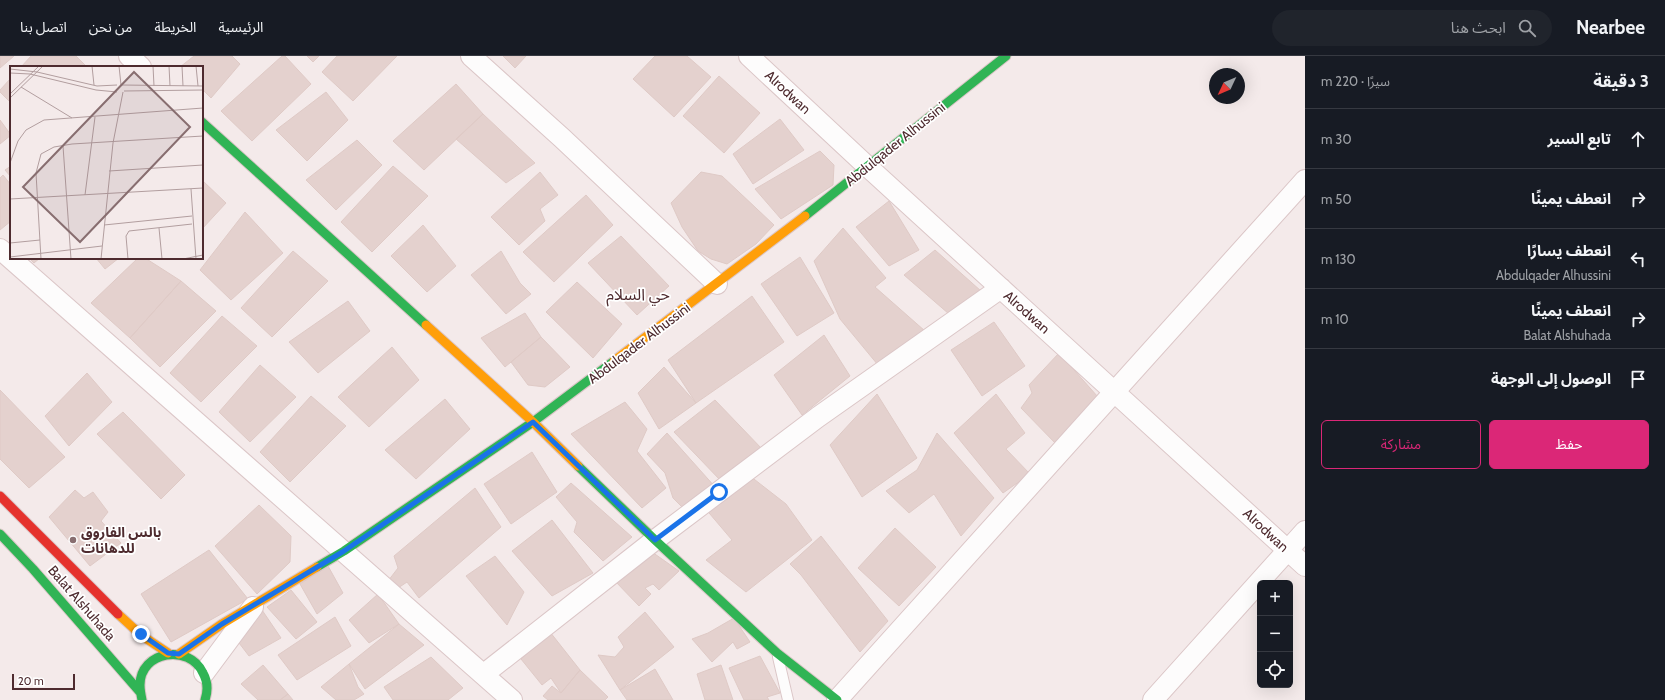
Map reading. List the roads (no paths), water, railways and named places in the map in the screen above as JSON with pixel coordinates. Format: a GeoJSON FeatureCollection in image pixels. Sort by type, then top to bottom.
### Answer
{"type":"FeatureCollection","features":[{"type":"Feature","properties":{"kind":"street"},"geometry":{"type":"LineString","coordinates":[[129,56],[140,66]]}},
{"type":"Feature","properties":{"kind":"street"},"geometry":{"type":"LineString","coordinates":[[471,56],[562,138],[717,284]]}},
{"type":"Feature","properties":{"kind":"street","name":"Alrodwan"},"geometry":{"type":"LineString","coordinates":[[749,56],[868,167],[1305,566]]}},
{"type":"Feature","properties":{"kind":"street","name":"Abdulqader Alhussini"},"geometry":{"type":"LineString","coordinates":[[179,654],[222,624],[344,551],[533,422],[717,284],[868,167],[1006,56]]}},
{"type":"Feature","properties":{"kind":"street"},"geometry":{"type":"LineString","coordinates":[[203,123],[533,422],[655,540],[777,653],[837,700],[1305,180]]}},
{"type":"Feature","properties":{"kind":"street"},"geometry":{"type":"LineString","coordinates":[[0,249],[10,258]]}},
{"type":"Feature","properties":{"kind":"street"},"geometry":{"type":"LineString","coordinates":[[11,259],[512,700]]}},
{"type":"Feature","properties":{"kind":"street"},"geometry":{"type":"LineString","coordinates":[[484,674],[655,540],[818,417],[1001,288]]}},
{"type":"Feature","properties":{"kind":"street","name":"Balat Alshuhada"},"geometry":{"type":"LineString","coordinates":[[0,496],[111,608],[141,634],[168,653]]}},
{"type":"Feature","properties":{"kind":"street"},"geometry":{"type":"LineString","coordinates":[[1153,700],[1305,531]]}},
{"type":"Feature","properties":{"kind":"street","name":"Balat Alshuhada"},"geometry":{"type":"LineString","coordinates":[[0,534],[33,568],[141,696]]}},
{"type":"Feature","properties":{"kind":"street","name":"Abdulqader Alhussini"},"geometry":{"type":"LineString","coordinates":[[206,679],[255,605]]}},
{"type":"Feature","properties":{"kind":"street"},"geometry":{"type":"LineString","coordinates":[[141,696],[140,682],[143,672],[149,663],[168,653],[189,657],[198,663],[216,695]]}},
{"type":"Feature","properties":{"kind":"street"},"geometry":{"type":"LineString","coordinates":[[205,700],[206,679]]}},
{"type":"Feature","properties":{"kind":"lane"},"geometry":{"type":"LineString","coordinates":[[777,653],[788,700]]}},
{"type":"Feature","properties":{"kind":"place","name":"بالس الفاروق للدهانات"},"geometry":{"type":"Point","coordinates":[73,540]}},
{"type":"Feature","properties":{"kind":"district","name":"حي السلام"},"geometry":{"type":"Point","coordinates":[638,294]}}]}
